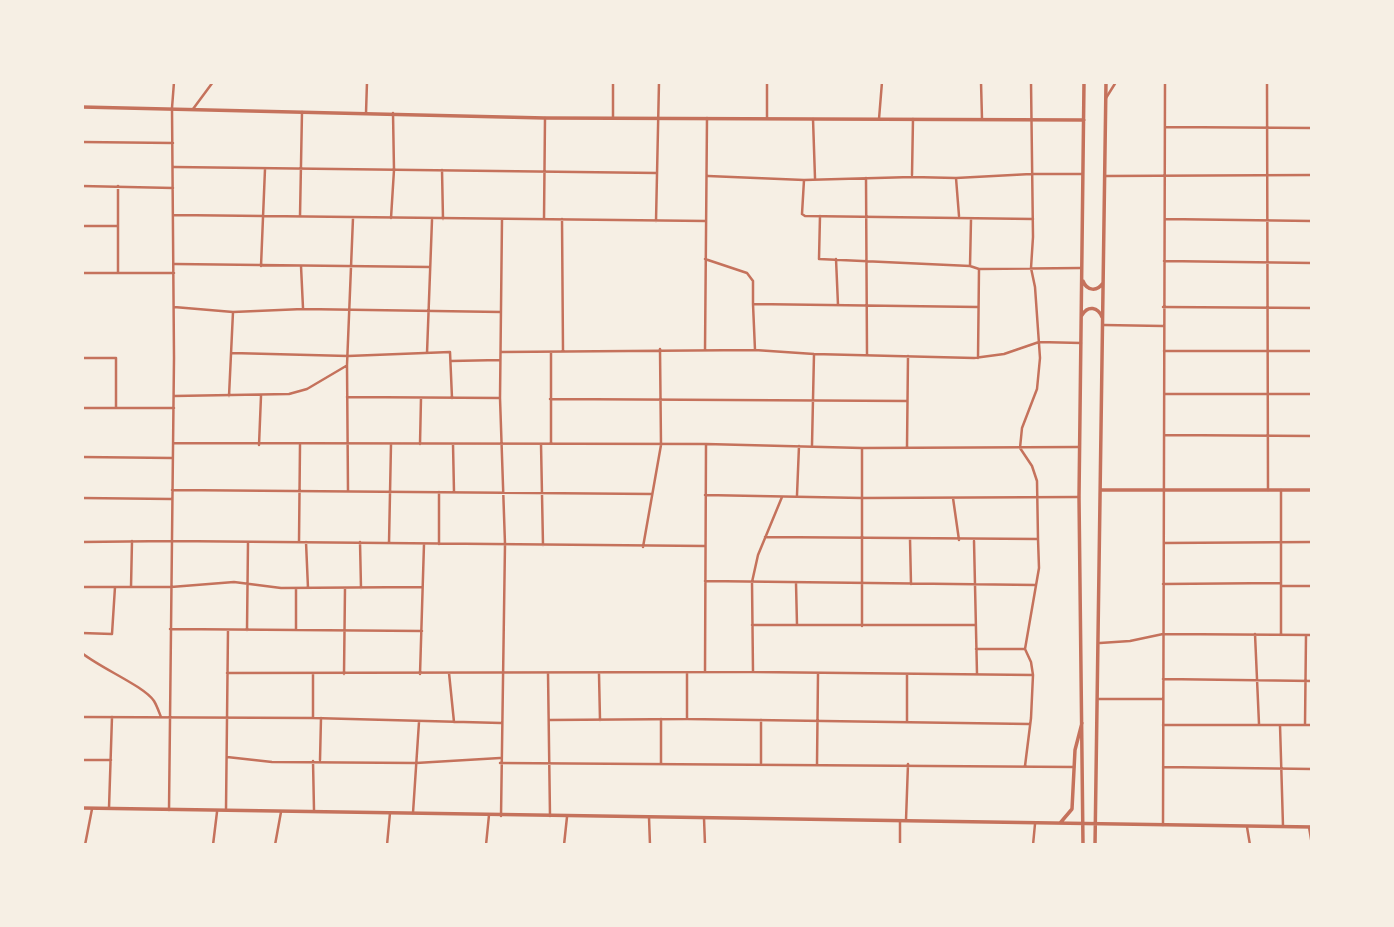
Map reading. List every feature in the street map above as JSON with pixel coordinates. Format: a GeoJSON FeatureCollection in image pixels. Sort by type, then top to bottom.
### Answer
{"type":"FeatureCollection","features":[{"type":"Feature","properties":{"kind":"street"},"geometry":{"type":"LineString","coordinates":[[169,810],[174,408],[174,82]]}},
{"type":"Feature","properties":{"kind":"street"},"geometry":{"type":"LineString","coordinates":[[193,109],[213,82]]}},
{"type":"Feature","properties":{"kind":"street"},"geometry":{"type":"LineString","coordinates":[[366,113],[367,82]]}},
{"type":"Feature","properties":{"kind":"street"},"geometry":{"type":"LineString","coordinates":[[613,82],[613,117]]}},
{"type":"Feature","properties":{"kind":"street"},"geometry":{"type":"LineString","coordinates":[[656,221],[659,82]]}},
{"type":"Feature","properties":{"kind":"street"},"geometry":{"type":"LineString","coordinates":[[767,82],[767,118]]}},
{"type":"Feature","properties":{"kind":"street"},"geometry":{"type":"LineString","coordinates":[[879,119],[882,82]]}},
{"type":"Feature","properties":{"kind":"street"},"geometry":{"type":"LineString","coordinates":[[981,82],[982,119]]}},
{"type":"Feature","properties":{"kind":"street"},"geometry":{"type":"LineString","coordinates":[[1025,766],[1033,675],[1025,649],[1039,568],[1037,481],[1032,466],[1020,448],[1022,428],[1038,382],[1039,342],[1031,268],[1031,82]]}},
{"type":"Feature","properties":{"kind":"street"},"geometry":{"type":"LineString","coordinates":[[1083,845],[1079,497],[1084,82]]}},
{"type":"Feature","properties":{"kind":"street"},"geometry":{"type":"LineString","coordinates":[[1095,845],[1106,82]]}},
{"type":"Feature","properties":{"kind":"street"},"geometry":{"type":"LineString","coordinates":[[1107,98],[1116,82]]}},
{"type":"Feature","properties":{"kind":"street"},"geometry":{"type":"LineString","coordinates":[[1163,824],[1165,82]]}},
{"type":"Feature","properties":{"kind":"street"},"geometry":{"type":"LineString","coordinates":[[1267,82],[1268,490]]}},
{"type":"Feature","properties":{"kind":"street"},"geometry":{"type":"LineString","coordinates":[[82,107],[545,118],[1084,120]]}},
{"type":"Feature","properties":{"kind":"street"},"geometry":{"type":"LineString","coordinates":[[300,216],[302,113]]}},
{"type":"Feature","properties":{"kind":"street"},"geometry":{"type":"LineString","coordinates":[[391,218],[393,113]]}},
{"type":"Feature","properties":{"kind":"street"},"geometry":{"type":"LineString","coordinates":[[544,219],[545,118]]}},
{"type":"Feature","properties":{"kind":"street"},"geometry":{"type":"LineString","coordinates":[[705,350],[707,118]]}},
{"type":"Feature","properties":{"kind":"street"},"geometry":{"type":"LineString","coordinates":[[813,119],[815,178]]}},
{"type":"Feature","properties":{"kind":"street"},"geometry":{"type":"LineString","coordinates":[[912,177],[913,119]]}},
{"type":"Feature","properties":{"kind":"street"},"geometry":{"type":"LineString","coordinates":[[1165,127],[1312,128]]}},
{"type":"Feature","properties":{"kind":"street"},"geometry":{"type":"LineString","coordinates":[[82,142],[173,143]]}},
{"type":"Feature","properties":{"kind":"street"},"geometry":{"type":"LineString","coordinates":[[174,167],[657,173]]}},
{"type":"Feature","properties":{"kind":"street"},"geometry":{"type":"LineString","coordinates":[[261,266],[265,169]]}},
{"type":"Feature","properties":{"kind":"street"},"geometry":{"type":"LineString","coordinates":[[442,170],[443,219]]}},
{"type":"Feature","properties":{"kind":"street"},"geometry":{"type":"LineString","coordinates":[[708,176],[804,180],[957,178],[1031,173],[1083,174]]}},
{"type":"Feature","properties":{"kind":"street"},"geometry":{"type":"LineString","coordinates":[[1106,176],[1312,175]]}},
{"type":"Feature","properties":{"kind":"street"},"geometry":{"type":"LineString","coordinates":[[866,178],[867,355]]}},
{"type":"Feature","properties":{"kind":"street"},"geometry":{"type":"LineString","coordinates":[[957,178],[959,218]]}},
{"type":"Feature","properties":{"kind":"street"},"geometry":{"type":"LineString","coordinates":[[804,180],[803,216],[1033,219]]}},
{"type":"Feature","properties":{"kind":"street"},"geometry":{"type":"LineString","coordinates":[[82,186],[174,188]]}},
{"type":"Feature","properties":{"kind":"street"},"geometry":{"type":"LineString","coordinates":[[118,186],[118,273]]}},
{"type":"Feature","properties":{"kind":"street"},"geometry":{"type":"LineString","coordinates":[[174,215],[706,221]]}},
{"type":"Feature","properties":{"kind":"street"},"geometry":{"type":"LineString","coordinates":[[820,216],[819,259],[970,266],[979,269],[1082,268]]}},
{"type":"Feature","properties":{"kind":"street"},"geometry":{"type":"LineString","coordinates":[[348,492],[347,365],[353,218]]}},
{"type":"Feature","properties":{"kind":"street"},"geometry":{"type":"LineString","coordinates":[[427,354],[432,219]]}},
{"type":"Feature","properties":{"kind":"street"},"geometry":{"type":"LineString","coordinates":[[500,816],[505,544],[500,398],[502,219]]}},
{"type":"Feature","properties":{"kind":"street"},"geometry":{"type":"LineString","coordinates":[[562,219],[563,351]]}},
{"type":"Feature","properties":{"kind":"street"},"geometry":{"type":"LineString","coordinates":[[970,266],[971,219]]}},
{"type":"Feature","properties":{"kind":"street"},"geometry":{"type":"LineString","coordinates":[[1165,219],[1312,221]]}},
{"type":"Feature","properties":{"kind":"street"},"geometry":{"type":"LineString","coordinates":[[82,226],[117,226]]}},
{"type":"Feature","properties":{"kind":"street"},"geometry":{"type":"LineString","coordinates":[[705,259],[747,273],[753,281],[755,350]]}},
{"type":"Feature","properties":{"kind":"street"},"geometry":{"type":"LineString","coordinates":[[836,259],[838,306]]}},
{"type":"Feature","properties":{"kind":"street"},"geometry":{"type":"LineString","coordinates":[[1164,261],[1312,263]]}},
{"type":"Feature","properties":{"kind":"street"},"geometry":{"type":"LineString","coordinates":[[174,264],[430,267]]}},
{"type":"Feature","properties":{"kind":"street"},"geometry":{"type":"LineString","coordinates":[[301,266],[303,309]]}},
{"type":"Feature","properties":{"kind":"street"},"geometry":{"type":"LineString","coordinates":[[978,358],[979,269]]}},
{"type":"Feature","properties":{"kind":"street"},"geometry":{"type":"LineString","coordinates":[[82,272],[174,273]]}},
{"type":"Feature","properties":{"kind":"street"},"geometry":{"type":"LineString","coordinates":[[1082,275],[1084,285],[1093,289],[1102,285],[1104,278]]}},
{"type":"Feature","properties":{"kind":"street"},"geometry":{"type":"LineString","coordinates":[[753,304],[978,307]]}},
{"type":"Feature","properties":{"kind":"street"},"geometry":{"type":"LineString","coordinates":[[174,307],[233,312],[303,309],[501,312]]}},
{"type":"Feature","properties":{"kind":"street"},"geometry":{"type":"LineString","coordinates":[[1163,307],[1312,308]]}},
{"type":"Feature","properties":{"kind":"street"},"geometry":{"type":"LineString","coordinates":[[1081,321],[1084,312],[1092,308],[1100,313],[1104,324]]}},
{"type":"Feature","properties":{"kind":"street"},"geometry":{"type":"LineString","coordinates":[[229,396],[233,312]]}},
{"type":"Feature","properties":{"kind":"street"},"geometry":{"type":"LineString","coordinates":[[1104,324],[1163,326]]}},
{"type":"Feature","properties":{"kind":"street"},"geometry":{"type":"LineString","coordinates":[[501,352],[755,350],[978,358],[1004,354],[1039,342],[1081,342]]}},
{"type":"Feature","properties":{"kind":"street"},"geometry":{"type":"LineString","coordinates":[[643,547],[661,445],[660,349]]}},
{"type":"Feature","properties":{"kind":"street"},"geometry":{"type":"LineString","coordinates":[[1164,351],[1312,351]]}},
{"type":"Feature","properties":{"kind":"street"},"geometry":{"type":"LineString","coordinates":[[232,354],[348,356],[450,352],[452,398]]}},
{"type":"Feature","properties":{"kind":"street"},"geometry":{"type":"LineString","coordinates":[[551,352],[551,444]]}},
{"type":"Feature","properties":{"kind":"street"},"geometry":{"type":"LineString","coordinates":[[812,446],[814,354]]}},
{"type":"Feature","properties":{"kind":"street"},"geometry":{"type":"LineString","coordinates":[[907,447],[908,356]]}},
{"type":"Feature","properties":{"kind":"street"},"geometry":{"type":"LineString","coordinates":[[82,358],[116,358],[116,408]]}},
{"type":"Feature","properties":{"kind":"street"},"geometry":{"type":"LineString","coordinates":[[451,361],[501,360]]}},
{"type":"Feature","properties":{"kind":"street"},"geometry":{"type":"LineString","coordinates":[[174,396],[261,396],[298,392],[347,365]]}},
{"type":"Feature","properties":{"kind":"street"},"geometry":{"type":"LineString","coordinates":[[1165,394],[1312,394]]}},
{"type":"Feature","properties":{"kind":"street"},"geometry":{"type":"LineString","coordinates":[[259,445],[261,396]]}},
{"type":"Feature","properties":{"kind":"street"},"geometry":{"type":"LineString","coordinates":[[347,397],[500,398]]}},
{"type":"Feature","properties":{"kind":"street"},"geometry":{"type":"LineString","coordinates":[[420,444],[421,398]]}},
{"type":"Feature","properties":{"kind":"street"},"geometry":{"type":"LineString","coordinates":[[550,399],[907,401]]}},
{"type":"Feature","properties":{"kind":"street"},"geometry":{"type":"LineString","coordinates":[[82,408],[174,408]]}},
{"type":"Feature","properties":{"kind":"street"},"geometry":{"type":"LineString","coordinates":[[1165,435],[1312,436]]}},
{"type":"Feature","properties":{"kind":"street"},"geometry":{"type":"LineString","coordinates":[[173,443],[1080,447]]}},
{"type":"Feature","properties":{"kind":"street"},"geometry":{"type":"LineString","coordinates":[[389,543],[391,444]]}},
{"type":"Feature","properties":{"kind":"street"},"geometry":{"type":"LineString","coordinates":[[453,444],[454,492]]}},
{"type":"Feature","properties":{"kind":"street"},"geometry":{"type":"LineString","coordinates":[[541,444],[543,545]]}},
{"type":"Feature","properties":{"kind":"street"},"geometry":{"type":"LineString","coordinates":[[705,673],[706,444]]}},
{"type":"Feature","properties":{"kind":"street"},"geometry":{"type":"LineString","coordinates":[[299,542],[300,445]]}},
{"type":"Feature","properties":{"kind":"street"},"geometry":{"type":"LineString","coordinates":[[797,496],[799,446]]}},
{"type":"Feature","properties":{"kind":"street"},"geometry":{"type":"LineString","coordinates":[[862,448],[862,626]]}},
{"type":"Feature","properties":{"kind":"street"},"geometry":{"type":"LineString","coordinates":[[82,457],[172,458]]}},
{"type":"Feature","properties":{"kind":"street"},"geometry":{"type":"LineString","coordinates":[[171,490],[652,494]]}},
{"type":"Feature","properties":{"kind":"street"},"geometry":{"type":"LineString","coordinates":[[1101,490],[1312,490]]}},
{"type":"Feature","properties":{"kind":"street"},"geometry":{"type":"LineString","coordinates":[[1281,490],[1281,634]]}},
{"type":"Feature","properties":{"kind":"street"},"geometry":{"type":"LineString","coordinates":[[439,492],[439,544]]}},
{"type":"Feature","properties":{"kind":"street"},"geometry":{"type":"LineString","coordinates":[[705,495],[862,498],[1079,497]]}},
{"type":"Feature","properties":{"kind":"street"},"geometry":{"type":"LineString","coordinates":[[753,672],[752,582],[765,537],[782,497]]}},
{"type":"Feature","properties":{"kind":"street"},"geometry":{"type":"LineString","coordinates":[[82,498],[171,499]]}},
{"type":"Feature","properties":{"kind":"street"},"geometry":{"type":"LineString","coordinates":[[953,498],[959,540]]}},
{"type":"Feature","properties":{"kind":"street"},"geometry":{"type":"LineString","coordinates":[[765,537],[1038,539]]}},
{"type":"Feature","properties":{"kind":"street"},"geometry":{"type":"LineString","coordinates":[[910,539],[911,584]]}},
{"type":"Feature","properties":{"kind":"street"},"geometry":{"type":"LineString","coordinates":[[974,540],[976,674]]}},
{"type":"Feature","properties":{"kind":"street"},"geometry":{"type":"LineString","coordinates":[[131,587],[132,541]]}},
{"type":"Feature","properties":{"kind":"street"},"geometry":{"type":"LineString","coordinates":[[247,630],[248,541]]}},
{"type":"Feature","properties":{"kind":"street"},"geometry":{"type":"LineString","coordinates":[[1164,542],[1312,541]]}},
{"type":"Feature","properties":{"kind":"street"},"geometry":{"type":"LineString","coordinates":[[82,542],[705,546]]}},
{"type":"Feature","properties":{"kind":"street"},"geometry":{"type":"LineString","coordinates":[[306,542],[308,588]]}},
{"type":"Feature","properties":{"kind":"street"},"geometry":{"type":"LineString","coordinates":[[360,542],[361,588]]}},
{"type":"Feature","properties":{"kind":"street"},"geometry":{"type":"LineString","coordinates":[[420,674],[424,543]]}},
{"type":"Feature","properties":{"kind":"street"},"geometry":{"type":"LineString","coordinates":[[705,581],[1036,584]]}},
{"type":"Feature","properties":{"kind":"street"},"geometry":{"type":"LineString","coordinates":[[82,587],[171,587],[247,583],[296,588],[422,587]]}},
{"type":"Feature","properties":{"kind":"street"},"geometry":{"type":"LineString","coordinates":[[796,583],[797,626]]}},
{"type":"Feature","properties":{"kind":"street"},"geometry":{"type":"LineString","coordinates":[[1163,584],[1312,586]]}},
{"type":"Feature","properties":{"kind":"street"},"geometry":{"type":"LineString","coordinates":[[82,633],[112,634],[115,587]]}},
{"type":"Feature","properties":{"kind":"street"},"geometry":{"type":"LineString","coordinates":[[296,588],[296,630]]}},
{"type":"Feature","properties":{"kind":"street"},"geometry":{"type":"LineString","coordinates":[[344,674],[345,588]]}},
{"type":"Feature","properties":{"kind":"street"},"geometry":{"type":"LineString","coordinates":[[752,625],[975,625]]}},
{"type":"Feature","properties":{"kind":"street"},"geometry":{"type":"LineString","coordinates":[[170,629],[422,631]]}},
{"type":"Feature","properties":{"kind":"street"},"geometry":{"type":"LineString","coordinates":[[226,811],[228,630]]}},
{"type":"Feature","properties":{"kind":"street"},"geometry":{"type":"LineString","coordinates":[[1100,643],[1130,641],[1163,634],[1312,635]]}},
{"type":"Feature","properties":{"kind":"street"},"geometry":{"type":"LineString","coordinates":[[1255,634],[1259,724]]}},
{"type":"Feature","properties":{"kind":"street"},"geometry":{"type":"LineString","coordinates":[[1305,724],[1306,635]]}},
{"type":"Feature","properties":{"kind":"street"},"geometry":{"type":"LineString","coordinates":[[976,649],[1025,649]]}},
{"type":"Feature","properties":{"kind":"street"},"geometry":{"type":"LineString","coordinates":[[82,653],[112,674],[147,693],[155,702],[161,717]]}},
{"type":"Feature","properties":{"kind":"street"},"geometry":{"type":"LineString","coordinates":[[227,673],[753,672],[1033,675]]}},
{"type":"Feature","properties":{"kind":"street"},"geometry":{"type":"LineString","coordinates":[[313,673],[313,718]]}},
{"type":"Feature","properties":{"kind":"street"},"geometry":{"type":"LineString","coordinates":[[449,673],[454,722]]}},
{"type":"Feature","properties":{"kind":"street"},"geometry":{"type":"LineString","coordinates":[[548,673],[550,816]]}},
{"type":"Feature","properties":{"kind":"street"},"geometry":{"type":"LineString","coordinates":[[599,673],[600,720]]}},
{"type":"Feature","properties":{"kind":"street"},"geometry":{"type":"LineString","coordinates":[[687,673],[687,719]]}},
{"type":"Feature","properties":{"kind":"street"},"geometry":{"type":"LineString","coordinates":[[817,764],[818,674]]}},
{"type":"Feature","properties":{"kind":"street"},"geometry":{"type":"LineString","coordinates":[[907,674],[907,722]]}},
{"type":"Feature","properties":{"kind":"street"},"geometry":{"type":"LineString","coordinates":[[1163,679],[1312,681]]}},
{"type":"Feature","properties":{"kind":"street"},"geometry":{"type":"LineString","coordinates":[[1099,699],[1162,699]]}},
{"type":"Feature","properties":{"kind":"street"},"geometry":{"type":"LineString","coordinates":[[82,717],[321,718],[501,723]]}},
{"type":"Feature","properties":{"kind":"street"},"geometry":{"type":"LineString","coordinates":[[109,809],[112,717]]}},
{"type":"Feature","properties":{"kind":"street"},"geometry":{"type":"LineString","coordinates":[[320,761],[321,718]]}},
{"type":"Feature","properties":{"kind":"street"},"geometry":{"type":"LineString","coordinates":[[661,719],[661,764]]}},
{"type":"Feature","properties":{"kind":"street"},"geometry":{"type":"LineString","coordinates":[[550,720],[687,719],[1030,724]]}},
{"type":"Feature","properties":{"kind":"street"},"geometry":{"type":"LineString","coordinates":[[761,720],[761,764]]}},
{"type":"Feature","properties":{"kind":"street"},"geometry":{"type":"LineString","coordinates":[[413,813],[419,721]]}},
{"type":"Feature","properties":{"kind":"street"},"geometry":{"type":"LineString","coordinates":[[1061,822],[1072,809],[1076,742],[1083,721]]}},
{"type":"Feature","properties":{"kind":"street"},"geometry":{"type":"LineString","coordinates":[[1280,724],[1283,826]]}},
{"type":"Feature","properties":{"kind":"street"},"geometry":{"type":"LineString","coordinates":[[1163,725],[1312,724]]}},
{"type":"Feature","properties":{"kind":"street"},"geometry":{"type":"LineString","coordinates":[[228,757],[272,762],[416,763],[500,758]]}},
{"type":"Feature","properties":{"kind":"street"},"geometry":{"type":"LineString","coordinates":[[82,760],[111,760]]}},
{"type":"Feature","properties":{"kind":"street"},"geometry":{"type":"LineString","coordinates":[[313,761],[314,813]]}},
{"type":"Feature","properties":{"kind":"street"},"geometry":{"type":"LineString","coordinates":[[500,763],[1074,767]]}},
{"type":"Feature","properties":{"kind":"street"},"geometry":{"type":"LineString","coordinates":[[906,821],[908,764]]}},
{"type":"Feature","properties":{"kind":"street"},"geometry":{"type":"LineString","coordinates":[[1163,767],[1312,769]]}},
{"type":"Feature","properties":{"kind":"street"},"geometry":{"type":"LineString","coordinates":[[82,808],[1283,826],[1311,827],[1312,845]]}},
{"type":"Feature","properties":{"kind":"street"},"geometry":{"type":"LineString","coordinates":[[85,845],[92,809]]}},
{"type":"Feature","properties":{"kind":"street"},"geometry":{"type":"LineString","coordinates":[[213,845],[217,811]]}},
{"type":"Feature","properties":{"kind":"street"},"geometry":{"type":"LineString","coordinates":[[275,845],[281,812]]}},
{"type":"Feature","properties":{"kind":"street"},"geometry":{"type":"LineString","coordinates":[[387,845],[390,813]]}},
{"type":"Feature","properties":{"kind":"street"},"geometry":{"type":"LineString","coordinates":[[486,845],[489,815]]}},
{"type":"Feature","properties":{"kind":"street"},"geometry":{"type":"LineString","coordinates":[[564,845],[567,817]]}},
{"type":"Feature","properties":{"kind":"street"},"geometry":{"type":"LineString","coordinates":[[649,817],[650,845]]}},
{"type":"Feature","properties":{"kind":"street"},"geometry":{"type":"LineString","coordinates":[[704,818],[705,845]]}},
{"type":"Feature","properties":{"kind":"street"},"geometry":{"type":"LineString","coordinates":[[900,821],[900,845]]}},
{"type":"Feature","properties":{"kind":"street"},"geometry":{"type":"LineString","coordinates":[[1033,845],[1035,823]]}},
{"type":"Feature","properties":{"kind":"street"},"geometry":{"type":"LineString","coordinates":[[1247,825],[1250,845]]}}]}
